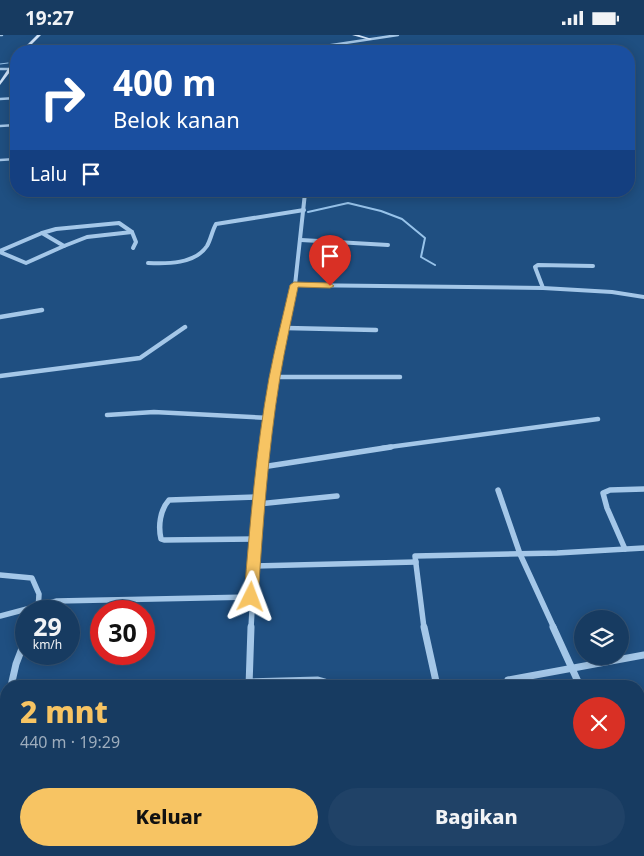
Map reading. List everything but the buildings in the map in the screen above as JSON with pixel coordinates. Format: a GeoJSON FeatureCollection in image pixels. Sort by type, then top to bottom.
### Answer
{"type":"FeatureCollection","features":[{"type":"Feature","properties":{"kind":"main road"},"geometry":{"type":"LineString","coordinates":[[30,45],[39,35]]}},
{"type":"Feature","properties":{"kind":"main road"},"geometry":{"type":"LineString","coordinates":[[34,45],[43,35]]}},
{"type":"Feature","properties":{"kind":"main road"},"geometry":{"type":"LineString","coordinates":[[354,35],[370,39]]}},
{"type":"Feature","properties":{"kind":"main road"},"geometry":{"type":"LineString","coordinates":[[0,84],[10,73]]}},
{"type":"Feature","properties":{"kind":"main road"},"geometry":{"type":"LineString","coordinates":[[0,92],[10,76]]}},
{"type":"Feature","properties":{"kind":"street"},"geometry":{"type":"LineString","coordinates":[[331,45],[398,35]]}},
{"type":"Feature","properties":{"kind":"street"},"geometry":{"type":"LineString","coordinates":[[249,680],[251,597],[262,467],[275,377],[294,285],[301,240],[305,197]]}},
{"type":"Feature","properties":{"kind":"street"},"geometry":{"type":"LineString","coordinates":[[148,263],[174,263],[199,253],[205,248],[216,224],[304,210]]}},
{"type":"Feature","properties":{"kind":"street"},"geometry":{"type":"LineString","coordinates":[[0,251],[52,229],[114,223],[121,224],[132,232],[136,241],[133,248]]}},
{"type":"Feature","properties":{"kind":"street"},"geometry":{"type":"LineString","coordinates":[[0,251],[26,263],[87,237],[132,232]]}},
{"type":"Feature","properties":{"kind":"street"},"geometry":{"type":"LineString","coordinates":[[42,233],[64,246]]}},
{"type":"Feature","properties":{"kind":"street"},"geometry":{"type":"LineString","coordinates":[[301,240],[388,245]]}},
{"type":"Feature","properties":{"kind":"street"},"geometry":{"type":"LineString","coordinates":[[543,288],[535,267],[538,265],[593,266]]}},
{"type":"Feature","properties":{"kind":"street"},"geometry":{"type":"LineString","coordinates":[[294,285],[543,288],[612,291],[644,297]]}},
{"type":"Feature","properties":{"kind":"street"},"geometry":{"type":"LineString","coordinates":[[0,317],[42,310]]}},
{"type":"Feature","properties":{"kind":"street"},"geometry":{"type":"LineString","coordinates":[[0,377],[140,358],[185,327]]}},
{"type":"Feature","properties":{"kind":"street"},"geometry":{"type":"LineString","coordinates":[[286,328],[376,330]]}},
{"type":"Feature","properties":{"kind":"street"},"geometry":{"type":"LineString","coordinates":[[275,377],[400,377]]}},
{"type":"Feature","properties":{"kind":"street"},"geometry":{"type":"LineString","coordinates":[[107,415],[154,412],[269,418]]}},
{"type":"Feature","properties":{"kind":"street"},"geometry":{"type":"LineString","coordinates":[[262,467],[354,452],[598,419]]}},
{"type":"Feature","properties":{"kind":"street"},"geometry":{"type":"LineString","coordinates":[[498,489],[520,554],[577,680]]}},
{"type":"Feature","properties":{"kind":"street"},"geometry":{"type":"LineString","coordinates":[[625,549],[607,508],[604,493],[610,490],[644,489]]}},
{"type":"Feature","properties":{"kind":"street"},"geometry":{"type":"LineString","coordinates":[[258,504],[337,496]]}},
{"type":"Feature","properties":{"kind":"street"},"geometry":{"type":"LineString","coordinates":[[255,539],[164,540],[161,539],[160,534],[165,504],[169,500],[259,497]]}},
{"type":"Feature","properties":{"kind":"street"},"geometry":{"type":"LineString","coordinates":[[436,680],[429,657],[424,628],[415,556],[520,554],[644,548]]}},
{"type":"Feature","properties":{"kind":"street"},"geometry":{"type":"LineString","coordinates":[[253,566],[416,562]]}},
{"type":"Feature","properties":{"kind":"street"},"geometry":{"type":"LineString","coordinates":[[0,575],[32,578],[40,600]]}},
{"type":"Feature","properties":{"kind":"street"},"geometry":{"type":"LineString","coordinates":[[80,601],[251,597]]}},
{"type":"Feature","properties":{"kind":"street"},"geometry":{"type":"LineString","coordinates":[[0,616],[15,612]]}},
{"type":"Feature","properties":{"kind":"street"},"geometry":{"type":"LineString","coordinates":[[508,680],[644,655]]}},
{"type":"Feature","properties":{"kind":"street"},"geometry":{"type":"LineString","coordinates":[[12,680],[16,665]]}},
{"type":"Feature","properties":{"kind":"waterway"},"geometry":{"type":"LineString","coordinates":[[0,64],[8,63]]}},
{"type":"Feature","properties":{"kind":"waterway"},"geometry":{"type":"LineString","coordinates":[[308,212],[348,203],[381,211],[402,219],[425,238],[421,257],[435,265]]}},
{"type":"Feature","properties":{"kind":"route"},"geometry":{"type":"LineString","coordinates":[[251,597],[258,504],[269,418],[275,377],[294,285],[330,286]]}}]}
